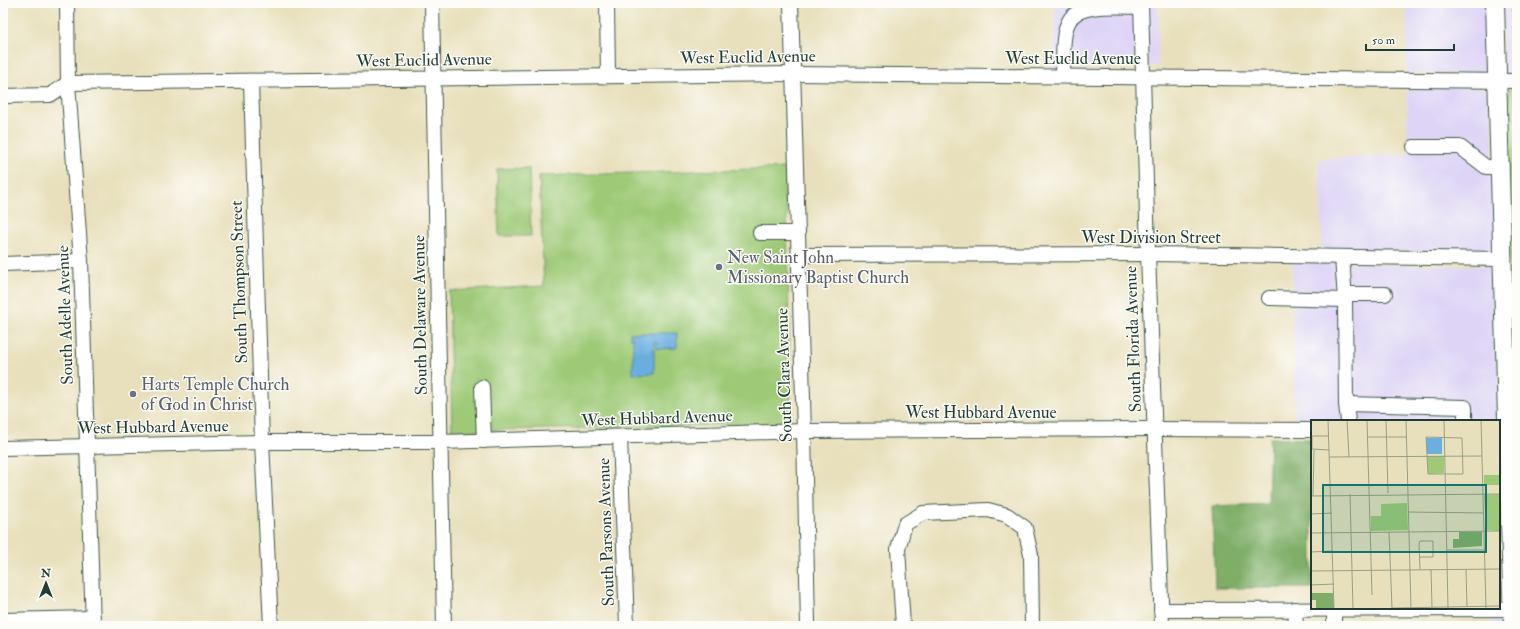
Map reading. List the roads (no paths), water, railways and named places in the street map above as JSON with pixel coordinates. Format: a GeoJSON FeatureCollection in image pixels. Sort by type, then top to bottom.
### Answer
{"type":"FeatureCollection","features":[{"type":"Feature","properties":{"kind":"main road"},"geometry":{"type":"LineString","coordinates":[[1495,3],[1508,432],[1514,563],[1514,617]]}},
{"type":"Feature","properties":{"kind":"street","name":"South Adelle Avenue"},"geometry":{"type":"LineString","coordinates":[[67,3],[68,83],[81,261],[93,622]]}},
{"type":"Feature","properties":{"kind":"street","name":"South Delaware Avenue"},"geometry":{"type":"LineString","coordinates":[[432,3],[444,626]]}},
{"type":"Feature","properties":{"kind":"street"},"geometry":{"type":"LineString","coordinates":[[607,3],[608,76]]}},
{"type":"Feature","properties":{"kind":"street","name":"South Clara Avenue"},"geometry":{"type":"LineString","coordinates":[[791,3],[804,431],[808,626]]}},
{"type":"Feature","properties":{"kind":"street"},"geometry":{"type":"LineString","coordinates":[[1063,76],[1066,30],[1069,20],[1082,10],[1141,5]]}},
{"type":"Feature","properties":{"kind":"street","name":"South Florida Avenue"},"geometry":{"type":"LineString","coordinates":[[1141,5],[1148,254],[1162,626]]}},
{"type":"Feature","properties":{"kind":"street","name":"West Euclid Avenue"},"geometry":{"type":"LineString","coordinates":[[68,83],[794,74],[1142,76],[1517,81]]}},
{"type":"Feature","properties":{"kind":"street","name":"South Thompson Street"},"geometry":{"type":"LineString","coordinates":[[251,81],[262,442],[271,626]]}},
{"type":"Feature","properties":{"kind":"street"},"geometry":{"type":"LineString","coordinates":[[3,96],[50,95],[68,83]]}},
{"type":"Feature","properties":{"kind":"street"},"geometry":{"type":"LineString","coordinates":[[1414,147],[1460,147],[1486,167],[1500,167]]}},
{"type":"Feature","properties":{"kind":"street"},"geometry":{"type":"LineString","coordinates":[[760,233],[798,233]]}},
{"type":"Feature","properties":{"kind":"street","name":"West Division Street"},"geometry":{"type":"LineString","coordinates":[[799,255],[1148,254],[1503,259]]}},
{"type":"Feature","properties":{"kind":"street"},"geometry":{"type":"LineString","coordinates":[[1342,257],[1345,297],[1346,404],[1348,420]]}},
{"type":"Feature","properties":{"kind":"street"},"geometry":{"type":"LineString","coordinates":[[3,264],[81,261]]}},
{"type":"Feature","properties":{"kind":"street"},"geometry":{"type":"LineString","coordinates":[[1269,298],[1345,297],[1385,294]]}},
{"type":"Feature","properties":{"kind":"street"},"geometry":{"type":"LineString","coordinates":[[482,387],[484,441]]}},
{"type":"Feature","properties":{"kind":"street"},"geometry":{"type":"LineString","coordinates":[[1346,404],[1465,407],[1465,420]]}},
{"type":"Feature","properties":{"kind":"street","name":"West Hubbard Avenue"},"geometry":{"type":"LineString","coordinates":[[3,448],[262,442],[441,442],[804,431],[1154,428],[1311,430]]}},
{"type":"Feature","properties":{"kind":"street","name":"South Parsons Avenue"},"geometry":{"type":"LineString","coordinates":[[620,437],[627,626]]}},
{"type":"Feature","properties":{"kind":"street"},"geometry":{"type":"LineString","coordinates":[[903,626],[898,549],[905,524],[923,513],[988,510],[1007,515],[1025,528],[1031,556],[1032,626]]}},
{"type":"Feature","properties":{"kind":"street"},"geometry":{"type":"LineString","coordinates":[[1295,609],[1296,626]]}},
{"type":"Feature","properties":{"kind":"street"},"geometry":{"type":"LineString","coordinates":[[1161,610],[1334,609],[1514,617]]}},
{"type":"Feature","properties":{"kind":"street"},"geometry":{"type":"LineString","coordinates":[[1334,609],[1334,626]]}},
{"type":"Feature","properties":{"kind":"street"},"geometry":{"type":"LineString","coordinates":[[3,620],[93,622]]}},
{"type":"Feature","properties":{"kind":"water"},"geometry":{"type":"Polygon","coordinates":[[[630,333],[677,333],[677,348],[657,349],[657,343],[654,342],[654,373],[633,374],[633,338],[630,338],[630,333]]]}},
{"type":"Feature","properties":{"kind":"place","name":"New Saint John Missionary Baptist Church"},"geometry":{"type":"Point","coordinates":[719,267]}},
{"type":"Feature","properties":{"kind":"place","name":"Harts Temple Church of God in Christ"},"geometry":{"type":"Point","coordinates":[133,394]}}]}
